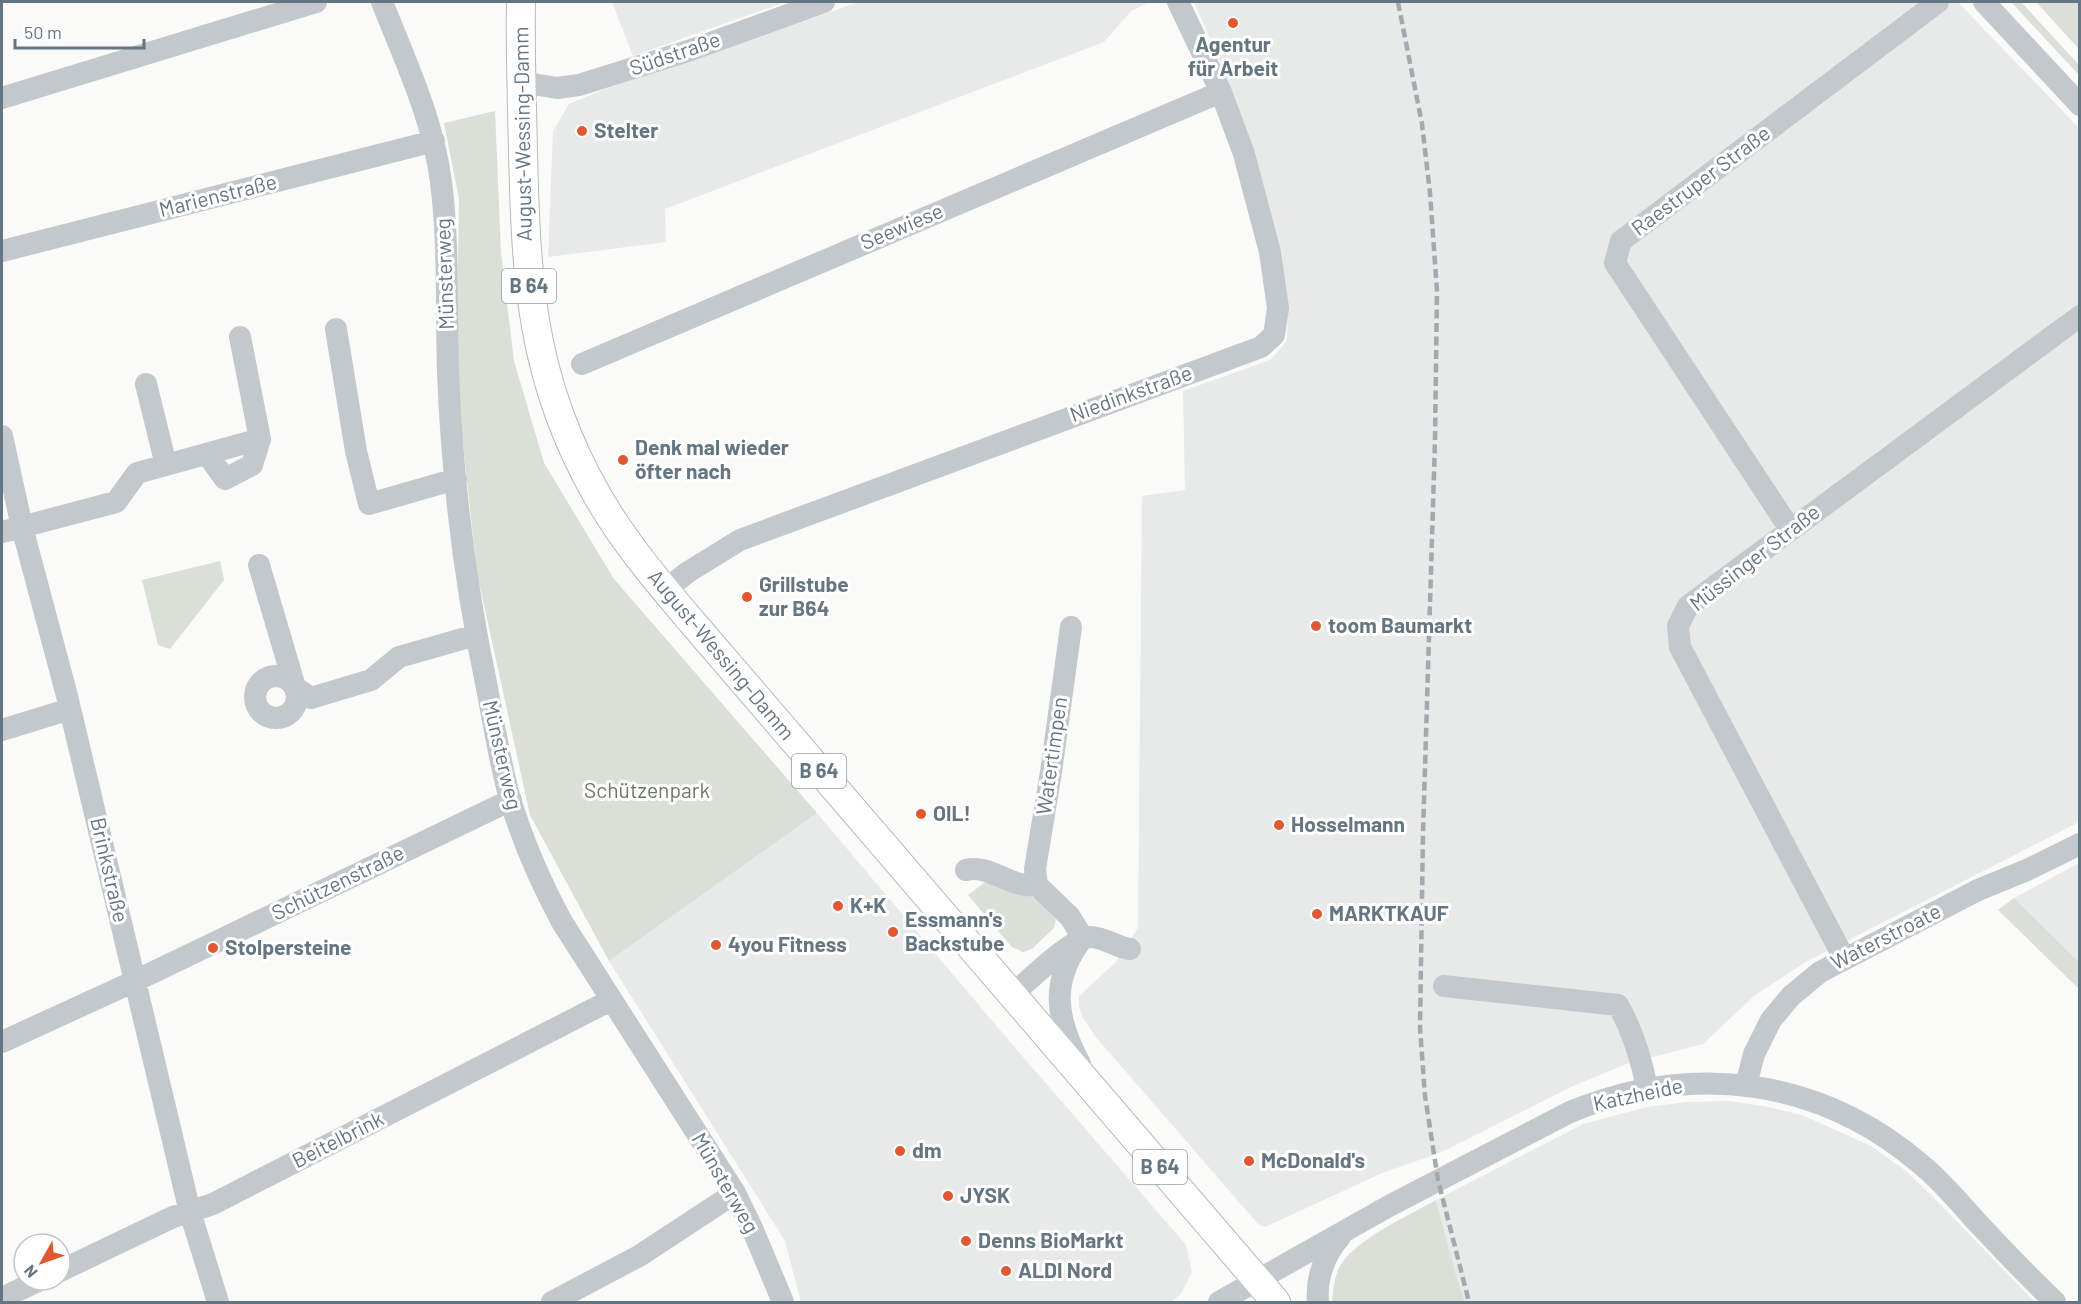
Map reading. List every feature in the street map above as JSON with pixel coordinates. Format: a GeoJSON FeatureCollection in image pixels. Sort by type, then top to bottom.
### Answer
{"type":"FeatureCollection","features":[{"type":"Feature","properties":{"kind":"main road","name":"August-Wessing-Damm"},"geometry":{"type":"LineString","coordinates":[[521,2],[525,222],[528,274],[536,330],[550,390],[571,444],[597,496],[665,590],[1276,1302]]}},
{"type":"Feature","properties":{"kind":"street"},"geometry":{"type":"LineString","coordinates":[[2,98],[316,2]]}},
{"type":"Feature","properties":{"kind":"street","name":"Münsterweg"},"geometry":{"type":"LineString","coordinates":[[382,2],[434,141],[441,182],[448,373],[456,479],[476,634],[511,800],[542,886],[611,1000],[735,1194],[783,1302]]}},
{"type":"Feature","properties":{"kind":"street","name":"Südstraße"},"geometry":{"type":"LineString","coordinates":[[522,82],[557,88],[579,85],[688,51],[825,2]]}},
{"type":"Feature","properties":{"kind":"street","name":"Niedinkstraße"},"geometry":{"type":"LineString","coordinates":[[665,590],[688,572],[740,540],[1261,347],[1274,335],[1278,308],[1270,252],[1244,154],[1221,92],[1178,2]]}},
{"type":"Feature","properties":{"kind":"street","name":"Raestruper Straße"},"geometry":{"type":"LineString","coordinates":[[1790,529],[1615,263],[1621,241],[1938,2]]}},
{"type":"Feature","properties":{"kind":"street"},"geometry":{"type":"LineString","coordinates":[[1983,2],[2079,105]]}},
{"type":"Feature","properties":{"kind":"street","name":"Seewiese"},"geometry":{"type":"LineString","coordinates":[[582,364],[1221,92]]}},
{"type":"Feature","properties":{"kind":"street","name":"Marienstraße"},"geometry":{"type":"LineString","coordinates":[[2,252],[434,141]]}},
{"type":"Feature","properties":{"kind":"street","name":"Müssinger Straße"},"geometry":{"type":"LineString","coordinates":[[1844,958],[1680,647],[1678,626],[1688,606],[2079,316]]}},
{"type":"Feature","properties":{"kind":"street"},"geometry":{"type":"LineString","coordinates":[[336,328],[356,451],[369,504],[456,479]]}},
{"type":"Feature","properties":{"kind":"street"},"geometry":{"type":"LineString","coordinates":[[12,529],[116,502],[137,473],[260,439],[240,337]]}},
{"type":"Feature","properties":{"kind":"street"},"geometry":{"type":"LineString","coordinates":[[146,384],[166,465]]}},
{"type":"Feature","properties":{"kind":"street","name":"Brinkstraße"},"geometry":{"type":"LineString","coordinates":[[2,436],[12,529],[70,709],[190,1212],[218,1302]]}},
{"type":"Feature","properties":{"kind":"street"},"geometry":{"type":"LineString","coordinates":[[259,564],[295,687],[311,698],[371,680],[399,657],[476,634]]}},
{"type":"Feature","properties":{"kind":"street","name":"Watertimpen"},"geometry":{"type":"LineString","coordinates":[[1037,885],[1035,869],[1071,627]]}},
{"type":"Feature","properties":{"kind":"street"},"geometry":{"type":"LineString","coordinates":[[2,730],[70,709]]}},
{"type":"Feature","properties":{"kind":"street","name":"Schützenstraße"},"geometry":{"type":"LineString","coordinates":[[2,1042],[135,981],[511,800]]}},
{"type":"Feature","properties":{"kind":"street","name":"Waterstroate"},"geometry":{"type":"LineString","coordinates":[[1746,1085],[1754,1054],[1771,1020],[1791,996],[1809,980],[1844,958],[1978,890],[2027,870],[2079,844]]}},
{"type":"Feature","properties":{"kind":"street"},"geometry":{"type":"LineString","coordinates":[[966,870],[981,869],[1018,884],[1037,885],[1070,916],[1083,938]]}},
{"type":"Feature","properties":{"kind":"street"},"geometry":{"type":"LineString","coordinates":[[1083,938],[1072,953],[1064,970],[1059,990],[1059,1007],[1064,1030],[1077,1058],[1104,1102]]}},
{"type":"Feature","properties":{"kind":"street"},"geometry":{"type":"LineString","coordinates":[[1012,995],[1083,938],[1101,939],[1130,949]]}},
{"type":"Feature","properties":{"kind":"street"},"geometry":{"type":"LineString","coordinates":[[1444,986],[1618,1005],[1628,1022],[1638,1049],[1647,1088]]}},
{"type":"Feature","properties":{"kind":"street","name":"Beitelbrink"},"geometry":{"type":"LineString","coordinates":[[72,1264],[173,1217],[224,1198],[611,1000]]}},
{"type":"Feature","properties":{"kind":"street","name":"Katzheide"},"geometry":{"type":"LineString","coordinates":[[1219,1302],[1398,1201],[1549,1122],[1600,1100],[1647,1088],[1697,1083],[1746,1085],[1779,1090],[1821,1103],[1861,1122],[1898,1145],[1936,1178],[2055,1302]]}},
{"type":"Feature","properties":{"kind":"street"},"geometry":{"type":"LineString","coordinates":[[552,1302],[639,1256],[735,1194]]}},
{"type":"Feature","properties":{"kind":"street"},"geometry":{"type":"LineString","coordinates":[[1318,1302],[1318,1287],[1324,1262],[1345,1232]]}},
{"type":"Feature","properties":{"kind":"shaded area"},"geometry":{"type":"Polygon","coordinates":[[[612,2],[785,2],[633,56],[612,2]]]}},
{"type":"Feature","properties":{"kind":"shaded area"},"geometry":{"type":"Polygon","coordinates":[[[859,2],[1149,2],[1131,11],[1104,42],[665,209],[666,242],[548,257],[553,131],[569,104],[605,89],[859,2]]]}},
{"type":"Feature","properties":{"kind":"shaded area"},"geometry":{"type":"Polygon","coordinates":[[[1194,2],[1958,2],[2079,128],[2079,822],[1804,963],[1754,996],[1703,1044],[1626,1064],[1573,1086],[1444,1151],[1380,1174],[1265,1227],[1258,1224],[1095,1036],[1083,1018],[1079,1007],[1079,996],[1116,962],[1138,928],[1142,496],[1185,490],[1183,391],[1270,360],[1287,341],[1288,307],[1281,250],[1253,148],[1230,85],[1194,2]]]}},
{"type":"Feature","properties":{"kind":"shaded area"},"geometry":{"type":"Polygon","coordinates":[[[817,813],[999,1029],[1186,1245],[1192,1272],[1181,1294],[1171,1302],[801,1302],[785,1241],[609,961],[817,813]]]}},
{"type":"Feature","properties":{"kind":"shaded area"},"geometry":{"type":"Polygon","coordinates":[[[2079,863],[2079,962],[2014,898],[2079,863]]]}},
{"type":"Feature","properties":{"kind":"shaded area"},"geometry":{"type":"Polygon","coordinates":[[[1730,1101],[1802,1115],[1871,1146],[1906,1171],[2035,1302],[1465,1302],[1436,1200],[1583,1124],[1647,1107],[1687,1102],[1730,1101]]]}},
{"type":"Feature","properties":{"kind":"green space"},"geometry":{"type":"Polygon","coordinates":[[[2011,2],[2021,2],[2079,65],[2079,75],[2011,2]]]}},
{"type":"Feature","properties":{"kind":"green space"},"geometry":{"type":"Polygon","coordinates":[[[2036,2],[2079,2],[2079,49],[2036,2]]]}},
{"type":"Feature","properties":{"kind":"green space","name":"Schützenpark"},"geometry":{"type":"Polygon","coordinates":[[[495,111],[501,253],[514,361],[544,463],[614,579],[817,813],[609,961],[530,815],[477,573],[456,380],[459,199],[444,123],[495,111]]]}},
{"type":"Feature","properties":{"kind":"green space"},"geometry":{"type":"Polygon","coordinates":[[[220,561],[224,580],[170,649],[158,645],[142,580],[220,561]]]}},
{"type":"Feature","properties":{"kind":"green space"},"geometry":{"type":"Polygon","coordinates":[[[988,880],[1037,899],[1056,919],[1054,928],[1032,949],[1023,952],[1012,947],[968,895],[988,880]]]}},
{"type":"Feature","properties":{"kind":"green space"},"geometry":{"type":"Polygon","coordinates":[[[2014,898],[2079,962],[2079,989],[1998,910],[2014,898]]]}},
{"type":"Feature","properties":{"kind":"green space"},"geometry":{"type":"Polygon","coordinates":[[[1436,1200],[1465,1302],[1332,1302],[1336,1275],[1348,1256],[1370,1237],[1436,1200]]]}},
{"type":"Feature","properties":{"kind":"railway"},"geometry":{"type":"LineString","coordinates":[[1398,2],[1422,124],[1437,291],[1420,1028],[1425,1096],[1438,1180],[1469,1302]]}},
{"type":"Feature","properties":{"kind":"place","name":"Agentur für Arbeit"},"geometry":{"type":"Point","coordinates":[1233,23]}},
{"type":"Feature","properties":{"kind":"place","name":"Stelter"},"geometry":{"type":"Point","coordinates":[582,131]}},
{"type":"Feature","properties":{"kind":"place","name":"Denk mal wieder öfter nach"},"geometry":{"type":"Point","coordinates":[623,460]}},
{"type":"Feature","properties":{"kind":"place","name":"Grillstube zur B64"},"geometry":{"type":"Point","coordinates":[747,597]}},
{"type":"Feature","properties":{"kind":"place","name":"toom Baumarkt"},"geometry":{"type":"Point","coordinates":[1316,626]}},
{"type":"Feature","properties":{"kind":"place","name":"OIL!"},"geometry":{"type":"Point","coordinates":[921,814]}},
{"type":"Feature","properties":{"kind":"place","name":"Hosselmann"},"geometry":{"type":"Point","coordinates":[1279,825]}},
{"type":"Feature","properties":{"kind":"place","name":"K+K"},"geometry":{"type":"Point","coordinates":[838,906]}},
{"type":"Feature","properties":{"kind":"place","name":"MARKTKAUF"},"geometry":{"type":"Point","coordinates":[1317,914]}},
{"type":"Feature","properties":{"kind":"place","name":"Essmann's Backstube"},"geometry":{"type":"Point","coordinates":[893,932]}},
{"type":"Feature","properties":{"kind":"place","name":"4you Fitness"},"geometry":{"type":"Point","coordinates":[716,945]}},
{"type":"Feature","properties":{"kind":"place","name":"Stolpersteine"},"geometry":{"type":"Point","coordinates":[213,948]}},
{"type":"Feature","properties":{"kind":"place","name":"dm"},"geometry":{"type":"Point","coordinates":[900,1151]}},
{"type":"Feature","properties":{"kind":"place","name":"McDonald's"},"geometry":{"type":"Point","coordinates":[1249,1161]}},
{"type":"Feature","properties":{"kind":"place","name":"JYSK"},"geometry":{"type":"Point","coordinates":[948,1196]}},
{"type":"Feature","properties":{"kind":"place","name":"Denns BioMarkt"},"geometry":{"type":"Point","coordinates":[966,1241]}},
{"type":"Feature","properties":{"kind":"place","name":"ALDI Nord"},"geometry":{"type":"Point","coordinates":[1006,1271]}}]}
